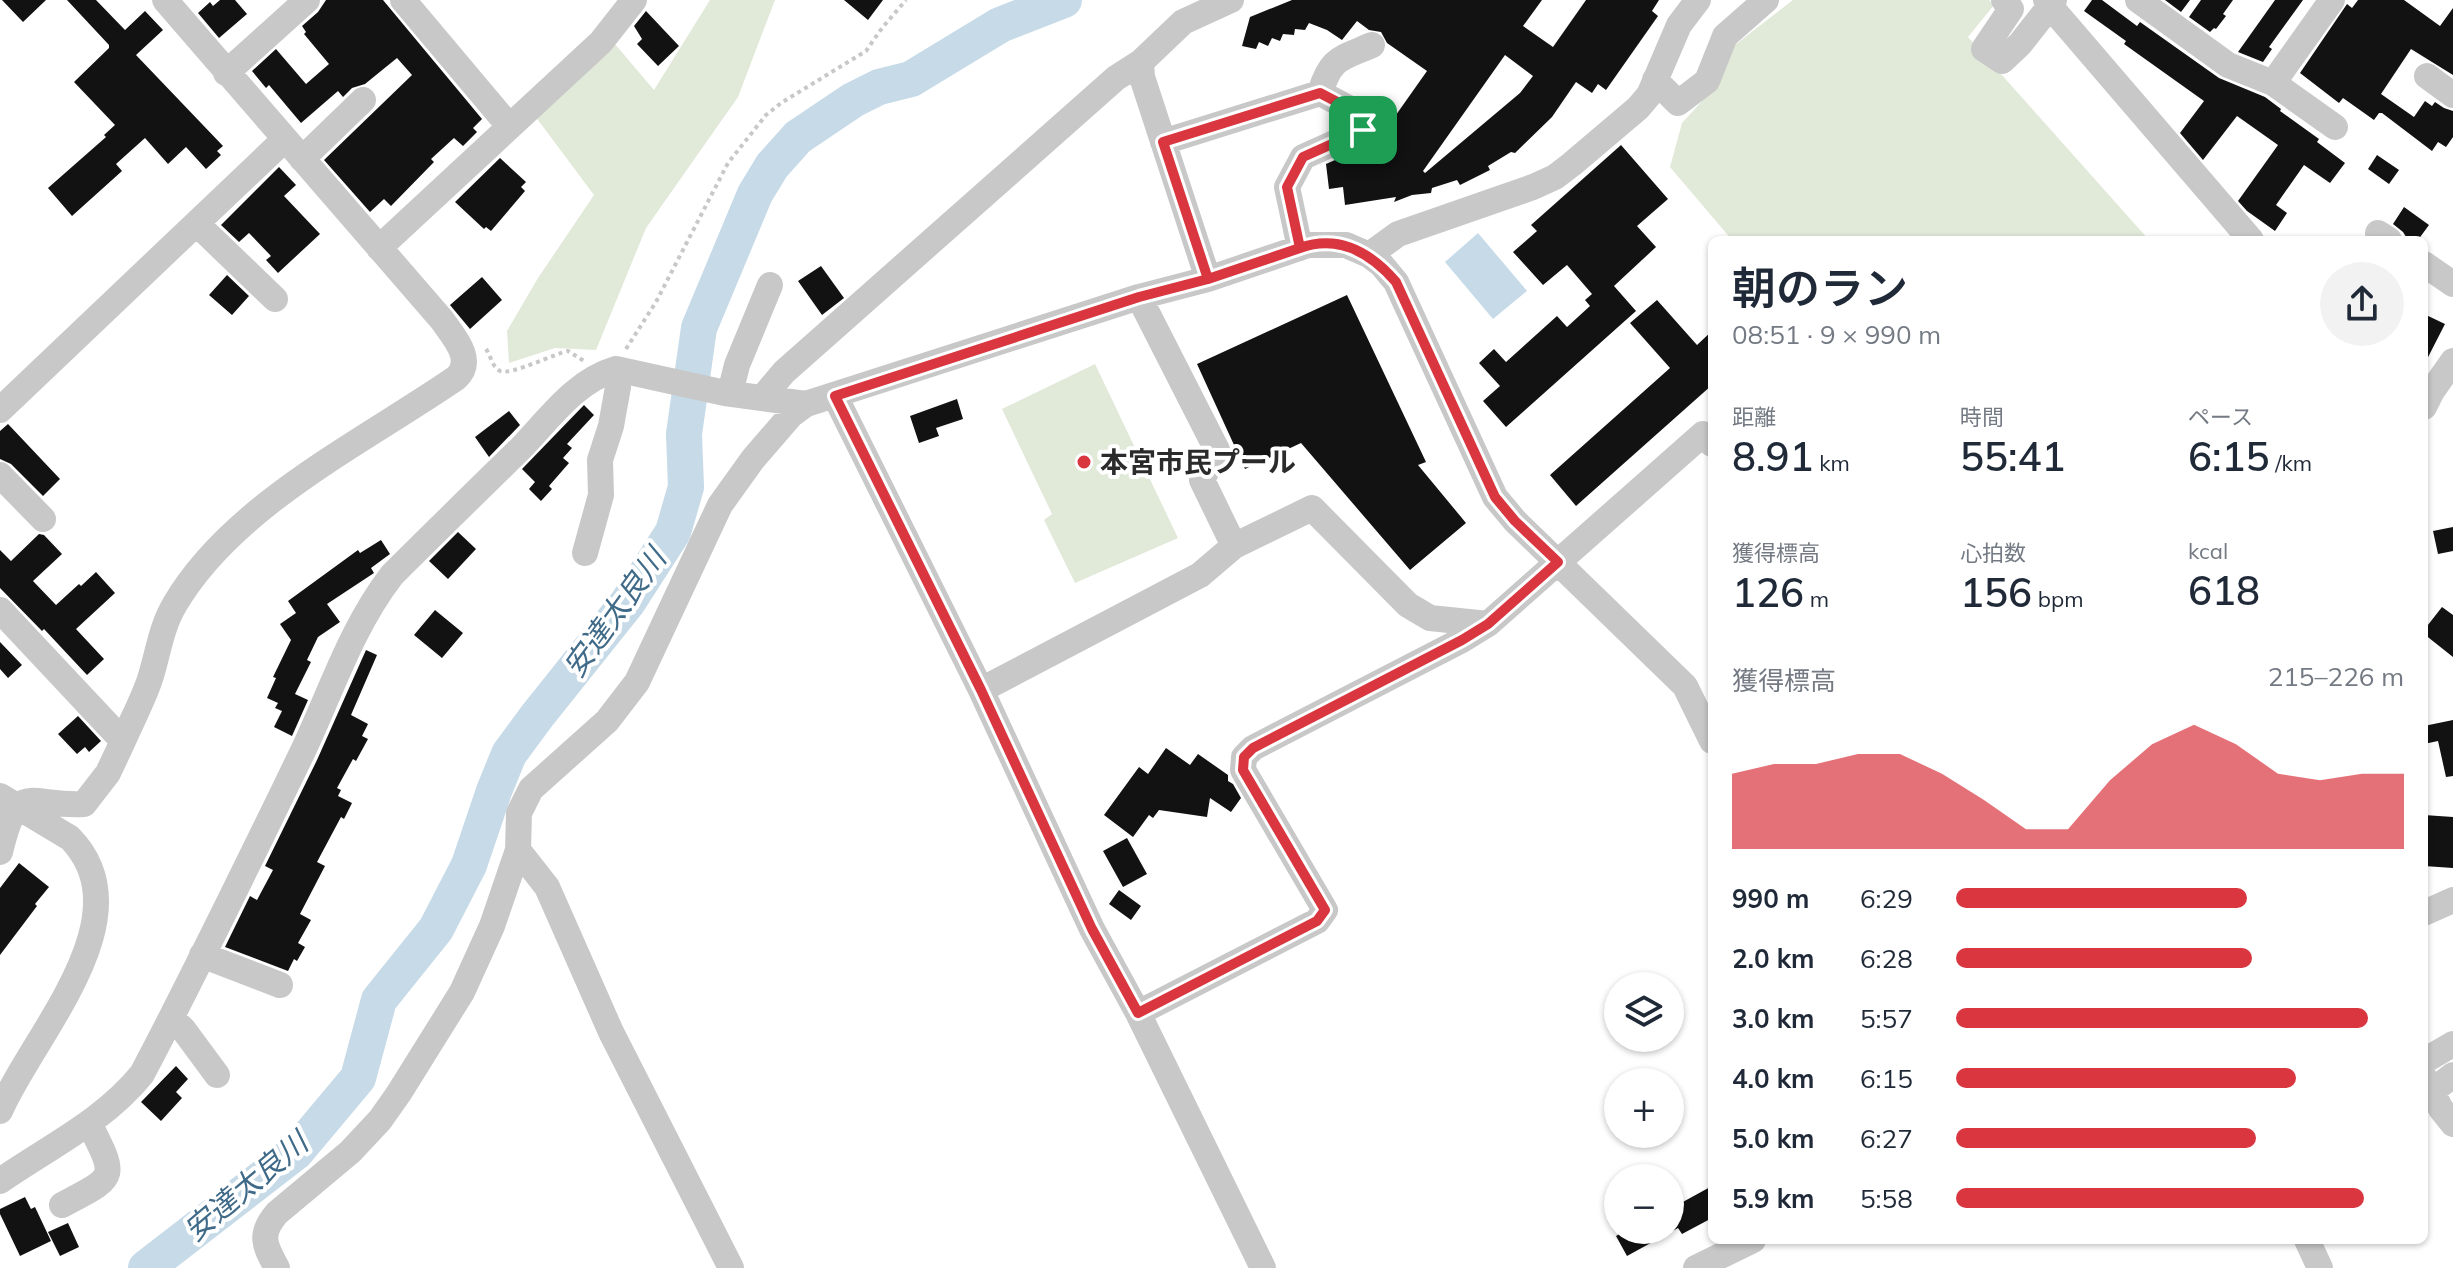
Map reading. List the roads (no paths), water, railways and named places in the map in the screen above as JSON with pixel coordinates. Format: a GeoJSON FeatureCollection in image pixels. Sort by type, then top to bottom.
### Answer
{"type":"FeatureCollection","features":[{"type":"Feature","properties":{"kind":"street"},"geometry":{"type":"LineString","coordinates":[[8,802],[35,799],[64,805],[84,804],[108,773],[149,681],[165,625],[188,583],[226,540],[262,507],[456,378],[464,369],[465,359],[461,349],[442,320],[165,0]]}},
{"type":"Feature","properties":{"kind":"street"},"geometry":{"type":"LineString","coordinates":[[226,73],[307,0]]}},
{"type":"Feature","properties":{"kind":"street"},"geometry":{"type":"LineString","coordinates":[[403,0],[509,126]]}},
{"type":"Feature","properties":{"kind":"street"},"geometry":{"type":"LineString","coordinates":[[379,248],[601,42],[634,0]]}},
{"type":"Feature","properties":{"kind":"street"},"geometry":{"type":"LineString","coordinates":[[763,397],[784,372],[1116,78],[1141,62],[1183,22],[1231,0]]}},
{"type":"Feature","properties":{"kind":"street"},"geometry":{"type":"LineString","coordinates":[[1369,255],[1398,234],[1486,205],[1555,177],[1638,108],[1649,95],[1679,25],[1698,0]]}},
{"type":"Feature","properties":{"kind":"street"},"geometry":{"type":"LineString","coordinates":[[1655,80],[1678,103],[1707,81],[1725,36],[1766,0]]}},
{"type":"Feature","properties":{"kind":"street"},"geometry":{"type":"LineString","coordinates":[[2004,0],[2011,9],[1984,49],[2002,61],[2020,44],[2050,2],[2248,236]]}},
{"type":"Feature","properties":{"kind":"street"},"geometry":{"type":"LineString","coordinates":[[2138,0],[2228,65],[2273,83],[2335,127]]}},
{"type":"Feature","properties":{"kind":"street"},"geometry":{"type":"LineString","coordinates":[[2273,83],[2332,0]]}},
{"type":"Feature","properties":{"kind":"street"},"geometry":{"type":"LineString","coordinates":[[1320,93],[1332,64],[1372,45]]}},
{"type":"Feature","properties":{"kind":"street"},"geometry":{"type":"LineString","coordinates":[[1141,62],[1142,77],[1208,279]]}},
{"type":"Feature","properties":{"kind":"street"},"geometry":{"type":"LineString","coordinates":[[2427,76],[2453,95]]}},
{"type":"Feature","properties":{"kind":"street"},"geometry":{"type":"LineString","coordinates":[[1163,142],[1320,93],[1356,112],[1374,115],[1363,130],[1303,157],[1287,187],[1300,248]]}},
{"type":"Feature","properties":{"kind":"street"},"geometry":{"type":"LineString","coordinates":[[0,410],[197,224],[363,100]]}},
{"type":"Feature","properties":{"kind":"street"},"geometry":{"type":"LineString","coordinates":[[197,224],[275,299]]}},
{"type":"Feature","properties":{"kind":"street"},"geometry":{"type":"LineString","coordinates":[[277,1268],[265,1246],[269,1222],[350,1152],[380,1120],[462,992],[492,926],[518,850],[519,813],[531,789],[607,721],[637,682],[720,505],[753,459],[791,415],[806,404],[1300,248],[1324,244],[1346,245],[1369,255],[1396,282],[1495,497],[1515,521],[1685,686],[1708,727]]}},
{"type":"Feature","properties":{"kind":"street"},"geometry":{"type":"LineString","coordinates":[[2428,267],[2453,284]]}},
{"type":"Feature","properties":{"kind":"street"},"geometry":{"type":"LineString","coordinates":[[727,393],[770,285]]}},
{"type":"Feature","properties":{"kind":"street"},"geometry":{"type":"LineString","coordinates":[[1139,297],[1217,450],[1202,480],[1234,546]]}},
{"type":"Feature","properties":{"kind":"street"},"geometry":{"type":"LineString","coordinates":[[0,1181],[89,1123],[117,1101],[142,1074],[303,751],[357,628],[376,596],[392,575],[571,394],[615,370],[727,393],[806,404]]}},
{"type":"Feature","properties":{"kind":"street"},"geometry":{"type":"LineString","coordinates":[[585,553],[601,495],[600,460],[611,426],[618,387],[615,370]]}},
{"type":"Feature","properties":{"kind":"street"},"geometry":{"type":"LineString","coordinates":[[2428,397],[2439,370]]}},
{"type":"Feature","properties":{"kind":"street"},"geometry":{"type":"LineString","coordinates":[[835,396],[981,690],[1092,929],[1138,1013],[1263,1268]]}},
{"type":"Feature","properties":{"kind":"street"},"geometry":{"type":"LineString","coordinates":[[1138,1013],[1317,921],[1325,910],[1243,770],[1244,757],[1253,748],[1488,624],[1703,434],[1708,440]]}},
{"type":"Feature","properties":{"kind":"street"},"geometry":{"type":"LineString","coordinates":[[0,475],[43,519]]}},
{"type":"Feature","properties":{"kind":"street"},"geometry":{"type":"LineString","coordinates":[[981,690],[1200,575],[1234,546],[1312,508],[1408,605],[1430,618],[1488,624]]}},
{"type":"Feature","properties":{"kind":"street"},"geometry":{"type":"LineString","coordinates":[[0,610],[123,741]]}},
{"type":"Feature","properties":{"kind":"street"},"geometry":{"type":"LineString","coordinates":[[0,852],[7,824],[8,802]]}},
{"type":"Feature","properties":{"kind":"street"},"geometry":{"type":"LineString","coordinates":[[0,1111],[11,1084],[47,1031],[72,985],[85,954],[97,894],[95,877],[79,847],[55,827],[8,802]]}},
{"type":"Feature","properties":{"kind":"street"},"geometry":{"type":"LineString","coordinates":[[518,850],[547,887],[611,1032],[731,1268]]}},
{"type":"Feature","properties":{"kind":"street"},"geometry":{"type":"LineString","coordinates":[[2428,911],[2453,900]]}},
{"type":"Feature","properties":{"kind":"street"},"geometry":{"type":"LineString","coordinates":[[202,955],[280,985]]}},
{"type":"Feature","properties":{"kind":"street"},"geometry":{"type":"LineString","coordinates":[[171,1018],[183,1029],[217,1075]]}},
{"type":"Feature","properties":{"kind":"street"},"geometry":{"type":"LineString","coordinates":[[2428,1059],[2453,1044]]}},
{"type":"Feature","properties":{"kind":"street"},"geometry":{"type":"LineString","coordinates":[[2428,1084],[2453,1075]]}},
{"type":"Feature","properties":{"kind":"street"},"geometry":{"type":"LineString","coordinates":[[2428,1086],[2453,1124]]}},
{"type":"Feature","properties":{"kind":"street"},"geometry":{"type":"LineString","coordinates":[[62,1205],[102,1183],[108,1173],[105,1155],[89,1123]]}},
{"type":"Feature","properties":{"kind":"street"},"geometry":{"type":"LineString","coordinates":[[2309,1244],[2320,1268]]}},
{"type":"Feature","properties":{"kind":"street"},"geometry":{"type":"LineString","coordinates":[[1696,1268],[1748,1251]]}},
{"type":"Feature","properties":{"kind":"water"},"geometry":{"type":"Polygon","coordinates":[[[1478,233],[1527,291],[1493,319],[1445,262],[1478,233]]]}},
{"type":"Feature","properties":{"kind":"waterway","name":"安達太良川"},"geometry":{"type":"LineString","coordinates":[[146,1268],[296,1152],[358,1078],[379,1000],[436,929],[469,865],[509,754],[628,602],[673,532],[686,487],[684,434],[699,328],[755,194],[772,166],[798,137],[853,100],[879,87],[911,79],[1000,25],[1064,0]]}},
{"type":"Feature","properties":{"kind":"place","name":"本宮市民プール"},"geometry":{"type":"Point","coordinates":[1084,462]}}]}
